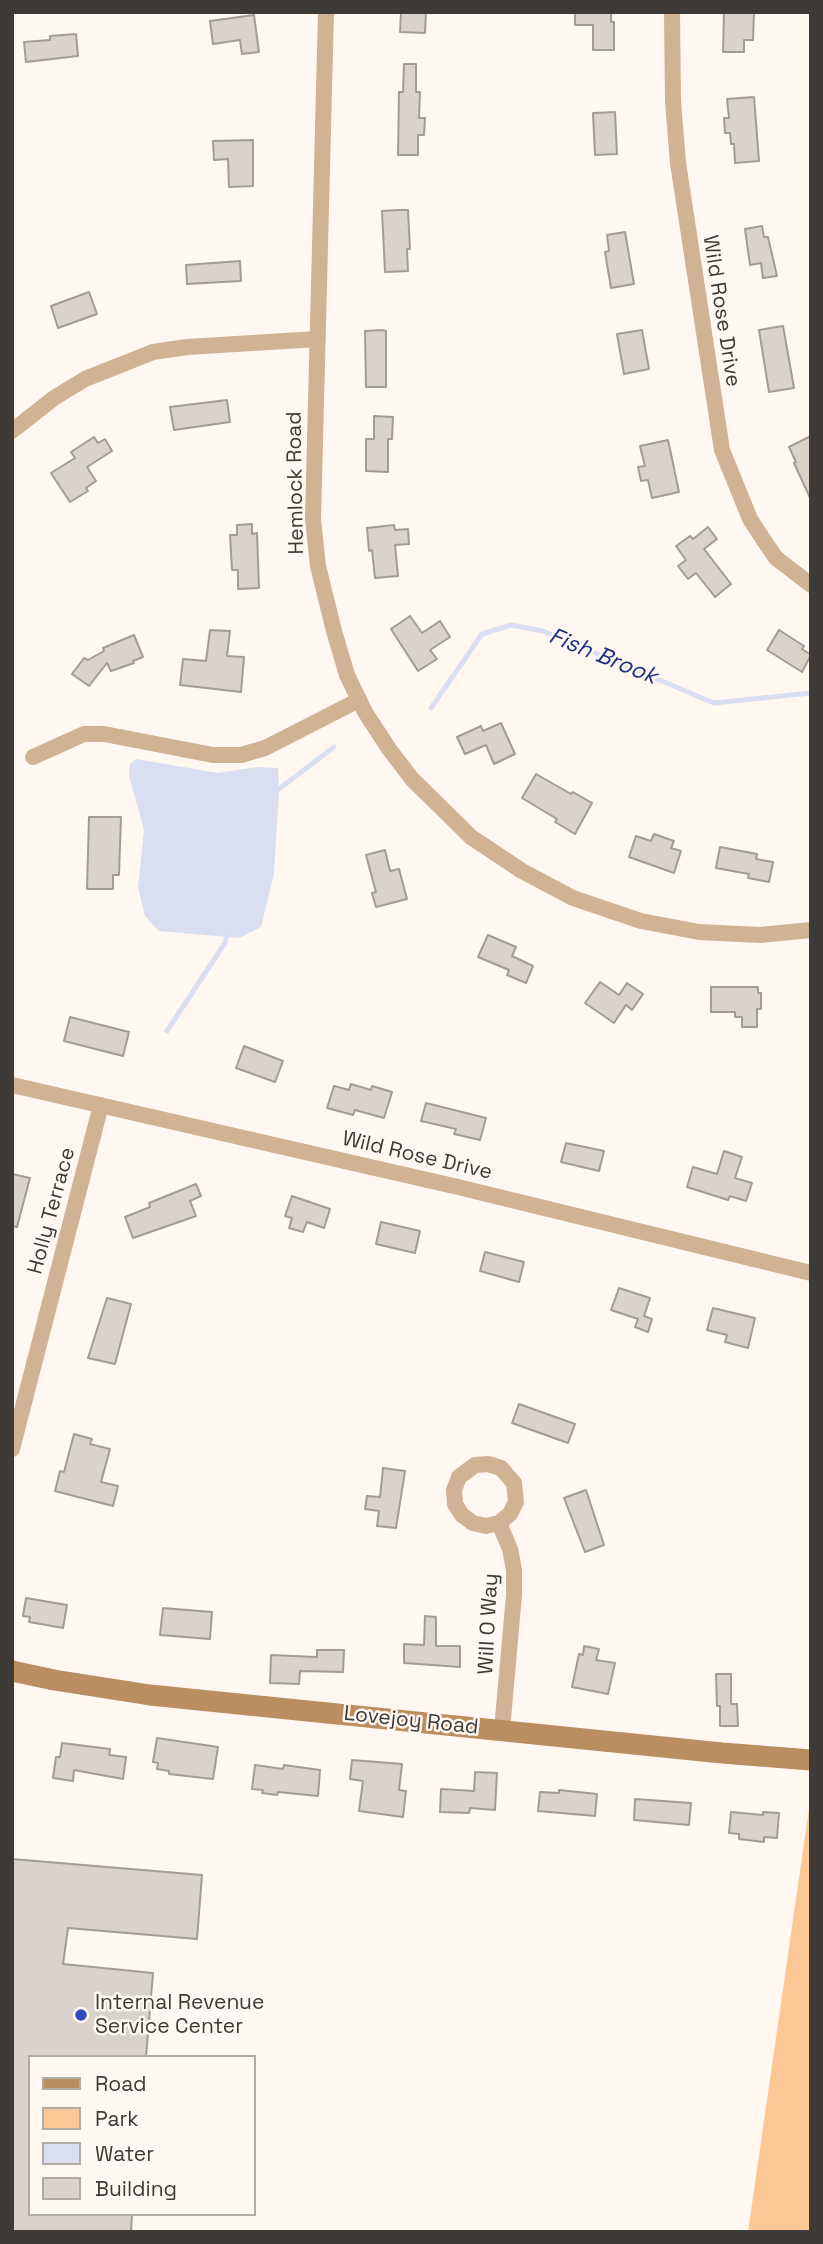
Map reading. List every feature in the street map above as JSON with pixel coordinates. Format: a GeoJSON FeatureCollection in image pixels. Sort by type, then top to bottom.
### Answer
{"type":"FeatureCollection","features":[{"type":"Feature","properties":{"kind":"main road","name":"Lovejoy Road"},"geometry":{"type":"LineString","coordinates":[[12,1671],[150,1695],[811,1760]]}},
{"type":"Feature","properties":{"kind":"street","name":"Hemlock Road"},"geometry":{"type":"LineString","coordinates":[[326,12],[313,519],[318,566],[347,675],[359,700],[389,749],[412,779],[471,837],[522,871],[573,898],[641,921],[699,932],[760,935],[811,930]]}},
{"type":"Feature","properties":{"kind":"street","name":"Wild Rose Drive"},"geometry":{"type":"LineString","coordinates":[[672,12],[673,101],[678,163],[722,450],[750,519],[763,539],[776,558],[811,585]]}},
{"type":"Feature","properties":{"kind":"street"},"geometry":{"type":"LineString","coordinates":[[12,431],[54,398],[85,379],[153,352],[187,347],[318,339]]}},
{"type":"Feature","properties":{"kind":"street"},"geometry":{"type":"LineString","coordinates":[[33,757],[84,734],[104,734],[213,755],[241,755],[265,748],[359,700]]}},
{"type":"Feature","properties":{"kind":"street","name":"Wild Rose Drive"},"geometry":{"type":"LineString","coordinates":[[12,1085],[458,1187],[811,1273]]}},
{"type":"Feature","properties":{"kind":"street","name":"Holly Terrace"},"geometry":{"type":"LineString","coordinates":[[12,1449],[101,1105]]}},
{"type":"Feature","properties":{"kind":"street","name":"Will O Way"},"geometry":{"type":"LineString","coordinates":[[499,1523],[510,1549],[514,1583],[502,1731]]}},
{"type":"Feature","properties":{"kind":"green space"},"geometry":{"type":"Polygon","coordinates":[[[811,1796],[811,2232],[748,2232],[810,1802],[811,1796]]]}},
{"type":"Feature","properties":{"kind":"water"},"geometry":{"type":"Polygon","coordinates":[[[136,759],[218,773],[256,767],[278,768],[274,874],[261,927],[239,938],[159,931],[145,916],[138,888],[144,830],[129,776],[130,764],[136,759]]]}},
{"type":"Feature","properties":{"kind":"building"},"geometry":{"type":"Polygon","coordinates":[[[401,12],[426,12],[425,33],[400,32],[401,12]]]}},
{"type":"Feature","properties":{"kind":"building"},"geometry":{"type":"Polygon","coordinates":[[[575,12],[611,12],[611,22],[614,22],[614,50],[593,50],[593,25],[575,25],[575,12]]]}},
{"type":"Feature","properties":{"kind":"building"},"geometry":{"type":"Polygon","coordinates":[[[724,12],[754,12],[753,40],[744,40],[744,52],[723,52],[724,12]]]}},
{"type":"Feature","properties":{"kind":"building"},"geometry":{"type":"Polygon","coordinates":[[[254,15],[259,52],[242,54],[240,40],[213,44],[210,21],[254,15]]]}},
{"type":"Feature","properties":{"kind":"building"},"geometry":{"type":"Polygon","coordinates":[[[76,34],[78,56],[26,62],[24,42],[76,34]]]}},
{"type":"Feature","properties":{"kind":"building"},"geometry":{"type":"Polygon","coordinates":[[[404,64],[416,64],[416,92],[420,92],[419,118],[425,118],[424,135],[418,135],[418,155],[398,155],[399,92],[403,92],[404,64]]]}},
{"type":"Feature","properties":{"kind":"building"},"geometry":{"type":"Polygon","coordinates":[[[754,97],[759,161],[735,163],[734,144],[731,144],[730,133],[725,133],[724,118],[729,118],[727,99],[754,97]]]}},
{"type":"Feature","properties":{"kind":"building"},"geometry":{"type":"Polygon","coordinates":[[[615,112],[617,154],[595,155],[593,113],[615,112]]]}},
{"type":"Feature","properties":{"kind":"building"},"geometry":{"type":"Polygon","coordinates":[[[253,140],[253,186],[229,187],[228,159],[214,160],[213,141],[253,140]]]}},
{"type":"Feature","properties":{"kind":"building"},"geometry":{"type":"Polygon","coordinates":[[[408,210],[408,271],[385,272],[382,211],[408,210]]]}},
{"type":"Feature","properties":{"kind":"building"},"geometry":{"type":"Polygon","coordinates":[[[762,226],[764,237],[768,237],[777,276],[763,278],[761,263],[750,265],[745,229],[762,226]]]}},
{"type":"Feature","properties":{"kind":"building"},"geometry":{"type":"Polygon","coordinates":[[[625,232],[634,284],[611,288],[605,252],[609,251],[607,235],[625,232]]]}},
{"type":"Feature","properties":{"kind":"building"},"geometry":{"type":"Polygon","coordinates":[[[240,261],[241,281],[187,284],[186,265],[240,261]]]}},
{"type":"Feature","properties":{"kind":"building"},"geometry":{"type":"Polygon","coordinates":[[[89,292],[97,314],[58,328],[51,306],[89,292]]]}},
{"type":"Feature","properties":{"kind":"building"},"geometry":{"type":"Polygon","coordinates":[[[783,326],[794,388],[769,392],[759,330],[783,326]]]}},
{"type":"Feature","properties":{"kind":"building"},"geometry":{"type":"Polygon","coordinates":[[[642,330],[649,369],[624,374],[617,334],[642,330]]]}},
{"type":"Feature","properties":{"kind":"building"},"geometry":{"type":"Polygon","coordinates":[[[365,331],[386,331],[386,387],[366,387],[365,331]]]}},
{"type":"Feature","properties":{"kind":"building"},"geometry":{"type":"Polygon","coordinates":[[[227,400],[230,422],[174,430],[170,407],[227,400]]]}},
{"type":"Feature","properties":{"kind":"building"},"geometry":{"type":"Polygon","coordinates":[[[374,416],[393,417],[392,439],[388,439],[388,472],[366,471],[366,439],[374,439],[374,416]]]}},
{"type":"Feature","properties":{"kind":"building"},"geometry":{"type":"Polygon","coordinates":[[[811,436],[811,500],[789,447],[811,436]]]}},
{"type":"Feature","properties":{"kind":"building"},"geometry":{"type":"Polygon","coordinates":[[[94,437],[98,443],[105,439],[112,451],[87,467],[96,481],[86,488],[88,491],[70,502],[51,473],[75,458],[71,452],[94,437]]]}},
{"type":"Feature","properties":{"kind":"building"},"geometry":{"type":"Polygon","coordinates":[[[668,440],[679,492],[652,498],[648,480],[641,481],[638,467],[645,466],[640,446],[668,440]]]}},
{"type":"Feature","properties":{"kind":"building"},"geometry":{"type":"Polygon","coordinates":[[[252,524],[252,534],[257,533],[259,588],[238,589],[238,570],[232,570],[230,535],[237,535],[237,525],[252,524]]]}},
{"type":"Feature","properties":{"kind":"building"},"geometry":{"type":"Polygon","coordinates":[[[394,525],[395,530],[408,529],[409,544],[395,545],[398,576],[375,578],[367,528],[394,525]]]}},
{"type":"Feature","properties":{"kind":"building"},"geometry":{"type":"Polygon","coordinates":[[[708,527],[717,539],[704,549],[731,584],[715,597],[696,573],[688,579],[678,566],[686,560],[676,546],[690,536],[693,539],[708,527]]]}},
{"type":"Feature","properties":{"kind":"building"},"geometry":{"type":"Polygon","coordinates":[[[410,616],[422,633],[440,621],[450,637],[430,650],[437,659],[418,671],[391,629],[410,616]]]}},
{"type":"Feature","properties":{"kind":"building"},"geometry":{"type":"Polygon","coordinates":[[[210,630],[230,631],[227,656],[244,657],[241,692],[180,685],[183,659],[206,661],[210,630]]]}},
{"type":"Feature","properties":{"kind":"building"},"geometry":{"type":"Polygon","coordinates":[[[779,630],[804,646],[802,649],[811,655],[802,672],[767,650],[779,630]]]}},
{"type":"Feature","properties":{"kind":"building"},"geometry":{"type":"Polygon","coordinates":[[[134,635],[143,657],[133,661],[134,663],[111,671],[107,663],[89,686],[72,674],[84,658],[88,660],[104,651],[103,648],[134,635]]]}},
{"type":"Feature","properties":{"kind":"building"},"geometry":{"type":"Polygon","coordinates":[[[501,723],[515,754],[494,764],[486,745],[465,754],[457,737],[481,726],[483,731],[501,723]]]}},
{"type":"Feature","properties":{"kind":"building"},"geometry":{"type":"Polygon","coordinates":[[[536,774],[592,803],[575,834],[555,822],[557,819],[522,798],[536,774]]]}},
{"type":"Feature","properties":{"kind":"building"},"geometry":{"type":"Polygon","coordinates":[[[89,817],[121,817],[119,875],[113,875],[113,889],[87,889],[89,817]]]}},
{"type":"Feature","properties":{"kind":"building"},"geometry":{"type":"Polygon","coordinates":[[[654,834],[674,841],[671,848],[681,851],[674,873],[629,857],[636,836],[651,841],[654,834]]]}},
{"type":"Feature","properties":{"kind":"building"},"geometry":{"type":"Polygon","coordinates":[[[720,847],[757,854],[756,859],[773,862],[769,882],[748,878],[749,874],[716,868],[720,847]]]}},
{"type":"Feature","properties":{"kind":"building"},"geometry":{"type":"Polygon","coordinates":[[[385,850],[390,871],[399,869],[407,899],[376,907],[372,893],[376,892],[366,855],[385,850]]]}},
{"type":"Feature","properties":{"kind":"building"},"geometry":{"type":"Polygon","coordinates":[[[488,935],[516,947],[512,956],[533,966],[526,983],[507,975],[509,970],[478,957],[488,935]]]}},
{"type":"Feature","properties":{"kind":"building"},"geometry":{"type":"Polygon","coordinates":[[[600,982],[619,995],[627,983],[643,994],[632,1010],[626,1005],[614,1023],[585,1003],[600,982]]]}},
{"type":"Feature","properties":{"kind":"building"},"geometry":{"type":"Polygon","coordinates":[[[711,987],[758,987],[758,993],[761,993],[761,1009],[757,1009],[757,1027],[742,1027],[742,1017],[735,1017],[735,1012],[711,1012],[711,987]]]}},
{"type":"Feature","properties":{"kind":"building"},"geometry":{"type":"Polygon","coordinates":[[[70,1017],[129,1032],[123,1056],[64,1041],[70,1017]]]}},
{"type":"Feature","properties":{"kind":"building"},"geometry":{"type":"Polygon","coordinates":[[[244,1046],[283,1061],[275,1082],[236,1068],[244,1046]]]}},
{"type":"Feature","properties":{"kind":"building"},"geometry":{"type":"Polygon","coordinates":[[[351,1084],[392,1092],[384,1118],[355,1110],[353,1115],[327,1108],[334,1086],[349,1090],[351,1084]]]}},
{"type":"Feature","properties":{"kind":"building"},"geometry":{"type":"Polygon","coordinates":[[[426,1103],[486,1118],[480,1140],[454,1134],[456,1129],[421,1121],[426,1103]]]}},
{"type":"Feature","properties":{"kind":"building"},"geometry":{"type":"Polygon","coordinates":[[[566,1143],[604,1151],[599,1171],[561,1162],[566,1143]]]}},
{"type":"Feature","properties":{"kind":"building"},"geometry":{"type":"Polygon","coordinates":[[[724,1151],[742,1157],[735,1178],[752,1183],[746,1201],[730,1196],[728,1200],[687,1187],[693,1167],[717,1174],[724,1151]]]}},
{"type":"Feature","properties":{"kind":"building"},"geometry":{"type":"Polygon","coordinates":[[[12,1174],[30,1178],[17,1227],[12,1226],[12,1174]]]}},
{"type":"Feature","properties":{"kind":"building"},"geometry":{"type":"Polygon","coordinates":[[[196,1184],[201,1196],[190,1201],[196,1216],[133,1238],[125,1217],[150,1207],[149,1203],[196,1184]]]}},
{"type":"Feature","properties":{"kind":"building"},"geometry":{"type":"Polygon","coordinates":[[[292,1196],[330,1209],[324,1228],[307,1222],[303,1232],[289,1228],[292,1218],[285,1216],[292,1196]]]}},
{"type":"Feature","properties":{"kind":"building"},"geometry":{"type":"Polygon","coordinates":[[[381,1222],[420,1231],[415,1253],[376,1244],[381,1222]]]}},
{"type":"Feature","properties":{"kind":"building"},"geometry":{"type":"Polygon","coordinates":[[[485,1252],[524,1262],[519,1282],[480,1271],[485,1252]]]}},
{"type":"Feature","properties":{"kind":"building"},"geometry":{"type":"Polygon","coordinates":[[[619,1288],[650,1298],[644,1316],[652,1319],[648,1332],[635,1327],[638,1319],[611,1310],[619,1288]]]}},
{"type":"Feature","properties":{"kind":"building"},"geometry":{"type":"Polygon","coordinates":[[[107,1298],[131,1304],[115,1364],[88,1358],[107,1298]]]}},
{"type":"Feature","properties":{"kind":"building"},"geometry":{"type":"Polygon","coordinates":[[[713,1308],[755,1318],[748,1348],[725,1342],[727,1335],[707,1330],[713,1308]]]}},
{"type":"Feature","properties":{"kind":"building"},"geometry":{"type":"Polygon","coordinates":[[[519,1404],[575,1424],[568,1443],[512,1423],[519,1404]]]}},
{"type":"Feature","properties":{"kind":"building"},"geometry":{"type":"Polygon","coordinates":[[[74,1434],[92,1439],[90,1444],[110,1449],[101,1482],[118,1486],[113,1506],[55,1491],[60,1471],[64,1472],[74,1434]]]}},
{"type":"Feature","properties":{"kind":"building"},"geometry":{"type":"Polygon","coordinates":[[[383,1468],[405,1471],[396,1528],[377,1526],[379,1511],[365,1509],[367,1496],[380,1497],[383,1468]]]}},
{"type":"Feature","properties":{"kind":"building"},"geometry":{"type":"Polygon","coordinates":[[[586,1490],[604,1545],[585,1552],[564,1498],[586,1490]]]}},
{"type":"Feature","properties":{"kind":"building"},"geometry":{"type":"Polygon","coordinates":[[[26,1598],[67,1605],[63,1628],[29,1622],[30,1617],[23,1616],[26,1598]]]}},
{"type":"Feature","properties":{"kind":"building"},"geometry":{"type":"Polygon","coordinates":[[[163,1608],[212,1612],[210,1639],[160,1635],[163,1608]]]}},
{"type":"Feature","properties":{"kind":"building"},"geometry":{"type":"Polygon","coordinates":[[[425,1616],[436,1617],[436,1646],[460,1646],[460,1667],[404,1663],[404,1644],[424,1645],[425,1616]]]}},
{"type":"Feature","properties":{"kind":"building"},"geometry":{"type":"Polygon","coordinates":[[[584,1646],[599,1649],[596,1660],[615,1663],[608,1694],[572,1687],[579,1654],[583,1655],[584,1646]]]}},
{"type":"Feature","properties":{"kind":"building"},"geometry":{"type":"Polygon","coordinates":[[[317,1650],[344,1650],[343,1672],[300,1671],[299,1684],[270,1683],[271,1655],[317,1657],[317,1650]]]}},
{"type":"Feature","properties":{"kind":"building"},"geometry":{"type":"Polygon","coordinates":[[[716,1674],[731,1674],[731,1704],[737,1704],[738,1726],[720,1726],[716,1674]]]}},
{"type":"Feature","properties":{"kind":"building"},"geometry":{"type":"Polygon","coordinates":[[[157,1738],[218,1747],[213,1779],[169,1774],[169,1771],[157,1769],[158,1763],[153,1762],[157,1738]]]}},
{"type":"Feature","properties":{"kind":"building"},"geometry":{"type":"Polygon","coordinates":[[[62,1743],[110,1749],[109,1755],[126,1757],[123,1779],[74,1770],[73,1781],[53,1778],[56,1757],[60,1757],[62,1743]]]}},
{"type":"Feature","properties":{"kind":"building"},"geometry":{"type":"Polygon","coordinates":[[[352,1760],[402,1764],[399,1790],[406,1791],[403,1817],[359,1811],[363,1781],[350,1779],[352,1760]]]}},
{"type":"Feature","properties":{"kind":"building"},"geometry":{"type":"Polygon","coordinates":[[[255,1765],[283,1769],[284,1765],[320,1770],[318,1796],[278,1792],[277,1795],[252,1789],[255,1765]]]}},
{"type":"Feature","properties":{"kind":"building"},"geometry":{"type":"Polygon","coordinates":[[[475,1772],[497,1773],[495,1810],[470,1808],[469,1813],[440,1812],[441,1789],[474,1791],[475,1772]]]}},
{"type":"Feature","properties":{"kind":"building"},"geometry":{"type":"Polygon","coordinates":[[[559,1790],[597,1794],[595,1816],[538,1811],[540,1792],[559,1793],[559,1790]]]}},
{"type":"Feature","properties":{"kind":"building"},"geometry":{"type":"Polygon","coordinates":[[[635,1799],[691,1803],[689,1825],[634,1820],[635,1799]]]}},
{"type":"Feature","properties":{"kind":"building"},"geometry":{"type":"Polygon","coordinates":[[[731,1812],[763,1815],[763,1812],[779,1813],[777,1838],[764,1837],[764,1842],[739,1839],[739,1834],[729,1833],[731,1812]]]}},
{"type":"Feature","properties":{"kind":"building","name":"Internal Revenue Service Center"},"geometry":{"type":"Polygon","coordinates":[[[12,1859],[202,1875],[197,1939],[68,1928],[63,1964],[153,1973],[146,2055],[28,2055],[28,2216],[132,2216],[131,2232],[12,2232],[12,1859]]]}},
{"type":"Feature","properties":{"kind":"waterway","name":"Fish Brook"},"geometry":{"type":"LineString","coordinates":[[431,708],[482,634],[511,625],[543,631],[714,703],[811,693]]}},
{"type":"Feature","properties":{"kind":"waterway","name":"Fish Brook"},"geometry":{"type":"LineString","coordinates":[[275,792],[334,747]]}},
{"type":"Feature","properties":{"kind":"waterway","name":"Fish Brook"},"geometry":{"type":"LineString","coordinates":[[167,1031],[225,943],[228,930]]}},
{"type":"Feature","properties":{"kind":"place","name":"Internal Revenue Service Center"},"geometry":{"type":"Point","coordinates":[81,2015]}}]}
